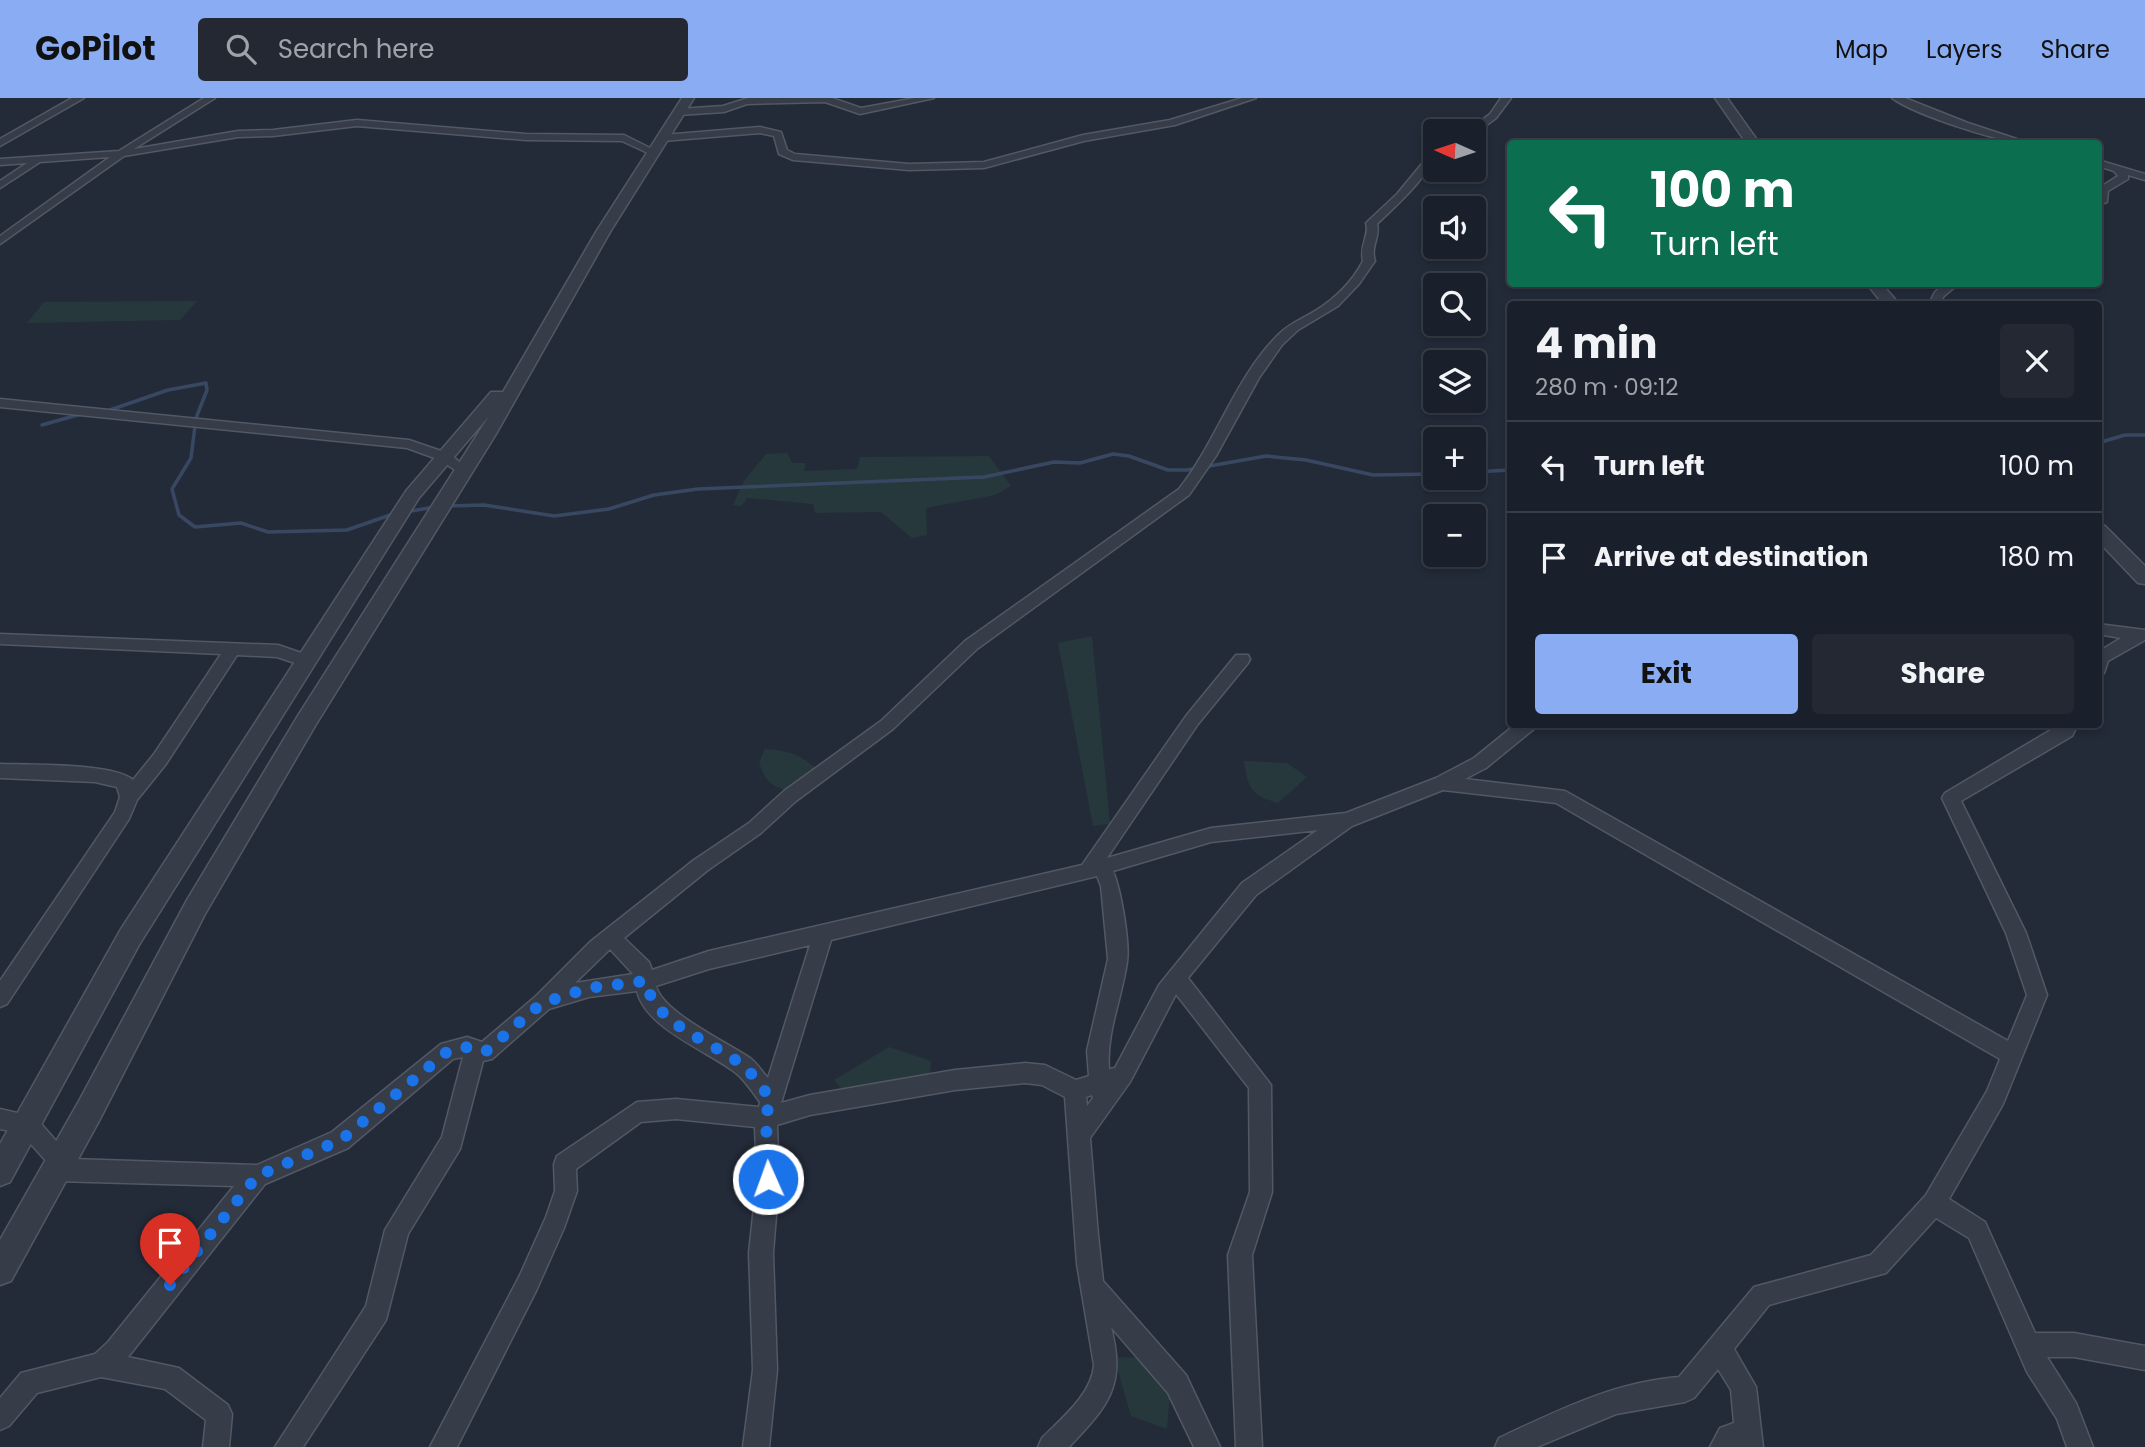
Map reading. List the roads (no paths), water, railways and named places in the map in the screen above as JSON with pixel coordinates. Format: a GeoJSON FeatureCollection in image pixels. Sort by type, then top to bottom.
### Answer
{"type":"FeatureCollection","features":[{"type":"Feature","properties":{"kind":"street"},"geometry":{"type":"LineString","coordinates":[[0,143],[79,98]]}},
{"type":"Feature","properties":{"kind":"street"},"geometry":{"type":"LineString","coordinates":[[0,241],[121,154],[210,98]]}},
{"type":"Feature","properties":{"kind":"street"},"geometry":{"type":"LineString","coordinates":[[0,1269],[196,907],[307,720],[464,472],[683,105],[724,109],[753,100],[826,99],[860,111],[929,98]]}},
{"type":"Feature","properties":{"kind":"street"},"geometry":{"type":"LineString","coordinates":[[0,162],[121,154],[238,134],[273,134],[357,123],[497,135],[624,138],[658,145],[760,130],[778,134],[782,152],[793,158],[945,168],[984,165],[1083,138],[1172,123],[1251,98]]}},
{"type":"Feature","properties":{"kind":"street"},"geometry":{"type":"LineString","coordinates":[[1486,121],[1506,98]]}},
{"type":"Feature","properties":{"kind":"street"},"geometry":{"type":"LineString","coordinates":[[1721,98],[1751,140]]}},
{"type":"Feature","properties":{"kind":"street"},"geometry":{"type":"LineString","coordinates":[[1897,98],[1965,125],[2015,140]]}},
{"type":"Feature","properties":{"kind":"street"},"geometry":{"type":"LineString","coordinates":[[0,185],[38,160]]}},
{"type":"Feature","properties":{"kind":"street"},"geometry":{"type":"LineString","coordinates":[[2102,164],[2145,177]]}},
{"type":"Feature","properties":{"kind":"street"},"geometry":{"type":"LineString","coordinates":[[58,1166],[257,1176],[341,1140],[448,1051],[467,1047],[485,1052],[542,1003],[580,963],[701,865],[755,828],[790,796],[887,725],[971,645],[1184,492],[1205,468],[1261,362],[1302,320],[1330,306],[1362,274],[1369,261],[1366,250],[1373,229],[1371,223],[1401,195],[1423,167]]}},
{"type":"Feature","properties":{"kind":"street"},"geometry":{"type":"LineString","coordinates":[[2102,200],[2103,190],[2124,177],[2117,168]]}},
{"type":"Feature","properties":{"kind":"street"},"geometry":{"type":"LineString","coordinates":[[1877,287],[1888,301]]}},
{"type":"Feature","properties":{"kind":"street"},"geometry":{"type":"LineString","coordinates":[[1936,301],[1948,287]]}},
{"type":"Feature","properties":{"kind":"street"},"geometry":{"type":"LineString","coordinates":[[0,1172],[130,937],[412,495],[529,359]]}},
{"type":"Feature","properties":{"kind":"street"},"geometry":{"type":"LineString","coordinates":[[0,403],[409,444],[445,457],[464,472]]}},
{"type":"Feature","properties":{"kind":"street"},"geometry":{"type":"LineString","coordinates":[[2102,534],[2145,578]]}},
{"type":"Feature","properties":{"kind":"street"},"geometry":{"type":"LineString","coordinates":[[2102,630],[2140,635]]}},
{"type":"Feature","properties":{"kind":"street"},"geometry":{"type":"LineString","coordinates":[[2102,657],[2140,635]]}},
{"type":"Feature","properties":{"kind":"street"},"geometry":{"type":"LineString","coordinates":[[0,639],[278,652],[307,661]]}},
{"type":"Feature","properties":{"kind":"street"},"geometry":{"type":"LineString","coordinates":[[0,998],[123,814],[129,797],[160,759],[233,649]]}},
{"type":"Feature","properties":{"kind":"street"},"geometry":{"type":"LineString","coordinates":[[1095,869],[1192,720],[1242,659]]}},
{"type":"Feature","properties":{"kind":"street"},"geometry":{"type":"LineString","coordinates":[[1080,1134],[1101,1093],[1122,1075],[1166,991],[1249,889],[1347,820],[1442,783],[1480,763],[1524,728]]}},
{"type":"Feature","properties":{"kind":"street"},"geometry":{"type":"LineString","coordinates":[[1508,1447],[1602,1405],[1659,1390],[1685,1389],[1762,1295],[1878,1265],[1934,1203],[1995,1097],[2014,1056],[2036,995],[2016,933],[1951,798],[2066,732],[2068,728]]}},
{"type":"Feature","properties":{"kind":"street"},"geometry":{"type":"LineString","coordinates":[[0,771],[95,775],[125,782],[129,797]]}},
{"type":"Feature","properties":{"kind":"street"},"geometry":{"type":"LineString","coordinates":[[1442,783],[1559,796],[2014,1056]]}},
{"type":"Feature","properties":{"kind":"street"},"geometry":{"type":"LineString","coordinates":[[542,1003],[589,988],[646,981],[709,960],[1095,869],[1211,835],[1347,820]]}},
{"type":"Feature","properties":{"kind":"street"},"geometry":{"type":"LineString","coordinates":[[1095,869],[1110,886],[1118,960],[1097,1051],[1101,1093]]}},
{"type":"Feature","properties":{"kind":"street"},"geometry":{"type":"LineString","coordinates":[[756,1447],[765,1370],[761,1254],[768,1179],[768,1108],[823,933]]}},
{"type":"Feature","properties":{"kind":"street"},"geometry":{"type":"LineString","coordinates":[[611,938],[642,968],[648,996],[672,1021],[745,1067],[768,1108]]}},
{"type":"Feature","properties":{"kind":"street"},"geometry":{"type":"LineString","coordinates":[[1177,978],[1260,1085],[1261,1192],[1240,1255],[1249,1447]]}},
{"type":"Feature","properties":{"kind":"street"},"geometry":{"type":"LineString","coordinates":[[288,1447],[377,1311],[397,1230],[452,1140],[476,1049]]}},
{"type":"Feature","properties":{"kind":"street"},"geometry":{"type":"LineString","coordinates":[[443,1447],[528,1283],[556,1220],[566,1191],[565,1164],[637,1112],[810,1105],[955,1080],[1025,1073],[1045,1075],[1075,1091],[1101,1093]]}},
{"type":"Feature","properties":{"kind":"street"},"geometry":{"type":"LineString","coordinates":[[1051,1447],[1076,1421],[1105,1378],[1104,1353],[1084,1239],[1080,1134],[1075,1091]]}},
{"type":"Feature","properties":{"kind":"street"},"geometry":{"type":"LineString","coordinates":[[0,1119],[27,1124],[58,1166]]}},
{"type":"Feature","properties":{"kind":"street"},"geometry":{"type":"LineString","coordinates":[[101,1365],[117,1351],[257,1176]]}},
{"type":"Feature","properties":{"kind":"street"},"geometry":{"type":"LineString","coordinates":[[1934,1203],[1977,1230],[2028,1345],[2067,1412],[2080,1447]]}},
{"type":"Feature","properties":{"kind":"street"},"geometry":{"type":"LineString","coordinates":[[1092,1286],[1177,1384],[1207,1447]]}},
{"type":"Feature","properties":{"kind":"street"},"geometry":{"type":"LineString","coordinates":[[2028,1345],[2074,1345],[2145,1357]]}},
{"type":"Feature","properties":{"kind":"street"},"geometry":{"type":"LineString","coordinates":[[1718,1348],[1743,1387],[1749,1439],[1729,1437],[1723,1447]]}},
{"type":"Feature","properties":{"kind":"street"},"geometry":{"type":"LineString","coordinates":[[0,1417],[30,1381],[101,1365],[170,1377],[219,1414],[216,1447]]}},
{"type":"Feature","properties":{"kind":"waterway"},"geometry":{"type":"LineString","coordinates":[[107,411],[168,390],[206,383],[207,390],[196,418],[191,458],[172,489],[179,515],[195,527],[241,523],[268,532],[347,530],[393,514]]}},
{"type":"Feature","properties":{"kind":"waterway"},"geometry":{"type":"LineString","coordinates":[[42,425],[81,414]]}},
{"type":"Feature","properties":{"kind":"waterway"},"geometry":{"type":"LineString","coordinates":[[2102,442],[2125,435],[2145,435]]}},
{"type":"Feature","properties":{"kind":"waterway"},"geometry":{"type":"LineString","coordinates":[[447,506],[484,505],[554,516],[609,509],[654,495],[698,489],[984,477],[1054,462],[1080,463],[1113,454],[1129,456],[1168,470],[1187,470],[1266,456],[1306,460],[1373,475],[1423,474]]}},
{"type":"Feature","properties":{"kind":"waterway"},"geometry":{"type":"LineString","coordinates":[[1486,471],[1507,470]]}},
{"type":"Feature","properties":{"kind":"waterway"},"geometry":{"type":"LineString","coordinates":[[405,512],[435,507]]}}]}
